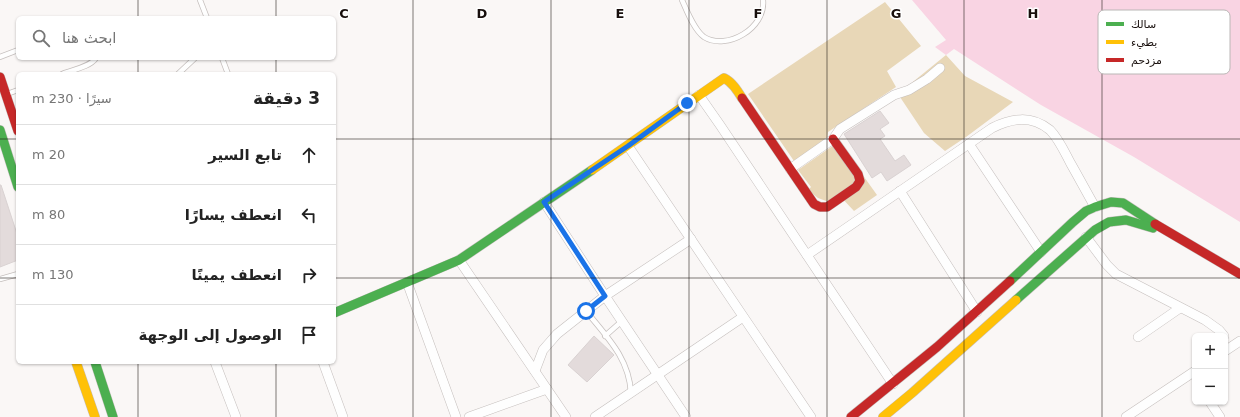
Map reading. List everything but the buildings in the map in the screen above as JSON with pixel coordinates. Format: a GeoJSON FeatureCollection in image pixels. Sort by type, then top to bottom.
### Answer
{"type":"FeatureCollection","features":[{"type":"Feature","properties":{"kind":"street"},"geometry":{"type":"LineString","coordinates":[[790,169],[833,139],[840,129],[894,95],[909,90],[927,79],[940,68]]}},
{"type":"Feature","properties":{"kind":"street"},"geometry":{"type":"LineString","coordinates":[[0,77],[16,125]]}},
{"type":"Feature","properties":{"kind":"street"},"geometry":{"type":"LineString","coordinates":[[336,312],[459,260],[628,146],[724,78],[734,86],[814,204],[820,207],[827,207],[856,187],[860,181],[858,174],[833,139]]}},
{"type":"Feature","properties":{"kind":"street"},"geometry":{"type":"LineString","coordinates":[[699,96],[807,254],[893,384]]}},
{"type":"Feature","properties":{"kind":"street"},"geometry":{"type":"LineString","coordinates":[[807,254],[992,128],[1004,122],[1021,119],[1035,122],[1050,131],[1059,143],[1095,207]]}},
{"type":"Feature","properties":{"kind":"street"},"geometry":{"type":"LineString","coordinates":[[0,130],[6,156],[16,182]]}},
{"type":"Feature","properties":{"kind":"street"},"geometry":{"type":"LineString","coordinates":[[969,144],[1041,252]]}},
{"type":"Feature","properties":{"kind":"street"},"geometry":{"type":"LineString","coordinates":[[628,146],[811,417]]}},
{"type":"Feature","properties":{"kind":"street"},"geometry":{"type":"LineString","coordinates":[[900,191],[977,312]]}},
{"type":"Feature","properties":{"kind":"street"},"geometry":{"type":"LineString","coordinates":[[544,202],[686,417]]}},
{"type":"Feature","properties":{"kind":"street"},"geometry":{"type":"LineString","coordinates":[[883,417],[912,393],[1036,270],[1041,252],[1073,222],[1095,207],[1111,202],[1123,203],[1165,231],[1240,274]]}},
{"type":"Feature","properties":{"kind":"street"},"geometry":{"type":"LineString","coordinates":[[850,417],[893,384],[977,312],[1095,230],[1109,222],[1126,220],[1165,231]]}},
{"type":"Feature","properties":{"kind":"street"},"geometry":{"type":"LineString","coordinates":[[1086,237],[1107,265],[1116,274],[1198,316],[1221,333]]}},
{"type":"Feature","properties":{"kind":"street"},"geometry":{"type":"LineString","coordinates":[[535,371],[543,350],[556,334],[605,296],[690,239]]}},
{"type":"Feature","properties":{"kind":"street"},"geometry":{"type":"LineString","coordinates":[[459,260],[566,417]]}},
{"type":"Feature","properties":{"kind":"street"},"geometry":{"type":"LineString","coordinates":[[407,282],[456,417]]}},
{"type":"Feature","properties":{"kind":"street"},"geometry":{"type":"LineString","coordinates":[[1138,337],[1180,308]]}},
{"type":"Feature","properties":{"kind":"street"},"geometry":{"type":"LineString","coordinates":[[595,417],[744,317]]}},
{"type":"Feature","properties":{"kind":"street"},"geometry":{"type":"LineString","coordinates":[[1228,348],[1240,340]]}},
{"type":"Feature","properties":{"kind":"street"},"geometry":{"type":"LineString","coordinates":[[77,364],[95,417]]}},
{"type":"Feature","properties":{"kind":"street"},"geometry":{"type":"LineString","coordinates":[[97,364],[113,417]]}},
{"type":"Feature","properties":{"kind":"street"},"geometry":{"type":"LineString","coordinates":[[216,364],[236,417]]}},
{"type":"Feature","properties":{"kind":"street"},"geometry":{"type":"LineString","coordinates":[[324,364],[343,417]]}},
{"type":"Feature","properties":{"kind":"street"},"geometry":{"type":"LineString","coordinates":[[1126,417],[1192,376]]}},
{"type":"Feature","properties":{"kind":"street"},"geometry":{"type":"LineString","coordinates":[[469,417],[547,389]]}},
{"type":"Feature","properties":{"kind":"street"},"geometry":{"type":"LineString","coordinates":[[1212,405],[1220,417]]}},
{"type":"Feature","properties":{"kind":"lane"},"geometry":{"type":"LineString","coordinates":[[200,0],[206,16]]}},
{"type":"Feature","properties":{"kind":"lane"},"geometry":{"type":"LineString","coordinates":[[682,0],[691,20],[703,36],[712,40],[721,41],[739,37],[748,32],[755,25],[761,15],[763,0]]}},
{"type":"Feature","properties":{"kind":"lane"},"geometry":{"type":"LineString","coordinates":[[0,57],[16,51]]}},
{"type":"Feature","properties":{"kind":"lane"},"geometry":{"type":"LineString","coordinates":[[68,72],[90,64],[96,60]]}},
{"type":"Feature","properties":{"kind":"lane"},"geometry":{"type":"LineString","coordinates":[[180,72],[193,60]]}},
{"type":"Feature","properties":{"kind":"lane"},"geometry":{"type":"LineString","coordinates":[[223,60],[227,72]]}},
{"type":"Feature","properties":{"kind":"lane"},"geometry":{"type":"LineString","coordinates":[[6,95],[16,91]]}},
{"type":"Feature","properties":{"kind":"lane"},"geometry":{"type":"LineString","coordinates":[[0,279],[16,275]]}},
{"type":"Feature","properties":{"kind":"lane"},"geometry":{"type":"LineString","coordinates":[[586,311],[623,360],[629,377],[631,393]]}},
{"type":"Feature","properties":{"kind":"lane"},"geometry":{"type":"LineString","coordinates":[[605,336],[622,321]]}},
{"type":"Feature","properties":{"kind":"shaded area"},"geometry":{"type":"Polygon","coordinates":[[[912,0],[1240,0],[1240,222],[1134,157],[1041,105],[954,49],[946,55],[935,47],[946,40],[912,0]]]}},
{"type":"Feature","properties":{"kind":"shaded area"},"geometry":{"type":"Polygon","coordinates":[[[885,2],[921,46],[887,71],[896,87],[828,132],[827,139],[794,161],[748,94],[885,2]]]}},
{"type":"Feature","properties":{"kind":"shaded area"},"geometry":{"type":"Polygon","coordinates":[[[946,55],[965,76],[1013,102],[945,151],[924,133],[898,94],[946,55]]]}},
{"type":"Feature","properties":{"kind":"shaded area"},"geometry":{"type":"Polygon","coordinates":[[[834,145],[857,167],[877,195],[854,211],[840,196],[829,202],[818,198],[808,190],[811,187],[798,170],[834,145]]]}},
{"type":"Feature","properties":{"kind":"traffic: fast"},"geometry":{"type":"LineString","coordinates":[[0,130],[16,181]]}},
{"type":"Feature","properties":{"kind":"traffic: fast"},"geometry":{"type":"LineString","coordinates":[[336,312],[459,260],[592,170]]}},
{"type":"Feature","properties":{"kind":"traffic: fast"},"geometry":{"type":"LineString","coordinates":[[1010,281],[1073,222],[1086,211],[1095,207],[1111,202],[1123,203],[1155,224]]}},
{"type":"Feature","properties":{"kind":"traffic: fast"},"geometry":{"type":"LineString","coordinates":[[1016,300],[1095,230],[1109,222],[1126,220],[1153,228]]}},
{"type":"Feature","properties":{"kind":"traffic: fast"},"geometry":{"type":"LineString","coordinates":[[96,364],[113,417]]}},
{"type":"Feature","properties":{"kind":"traffic: slow"},"geometry":{"type":"LineString","coordinates":[[592,170],[724,78],[732,84],[742,98]]}},
{"type":"Feature","properties":{"kind":"traffic: slow"},"geometry":{"type":"LineString","coordinates":[[883,417],[1016,300]]}},
{"type":"Feature","properties":{"kind":"traffic: slow"},"geometry":{"type":"LineString","coordinates":[[77,364],[95,417]]}},
{"type":"Feature","properties":{"kind":"traffic: jam"},"geometry":{"type":"LineString","coordinates":[[0,77],[16,125]]}},
{"type":"Feature","properties":{"kind":"traffic: jam"},"geometry":{"type":"LineString","coordinates":[[742,98],[814,204],[820,207],[827,207],[856,187],[860,181],[858,174],[833,139]]}},
{"type":"Feature","properties":{"kind":"traffic: jam"},"geometry":{"type":"LineString","coordinates":[[1155,224],[1240,274]]}},
{"type":"Feature","properties":{"kind":"traffic: jam"},"geometry":{"type":"LineString","coordinates":[[851,417],[937,347],[1010,281]]}},
{"type":"Feature","properties":{"kind":"route"},"geometry":{"type":"LineString","coordinates":[[586,311],[605,296],[544,202],[628,146],[687,103]]}}]}
